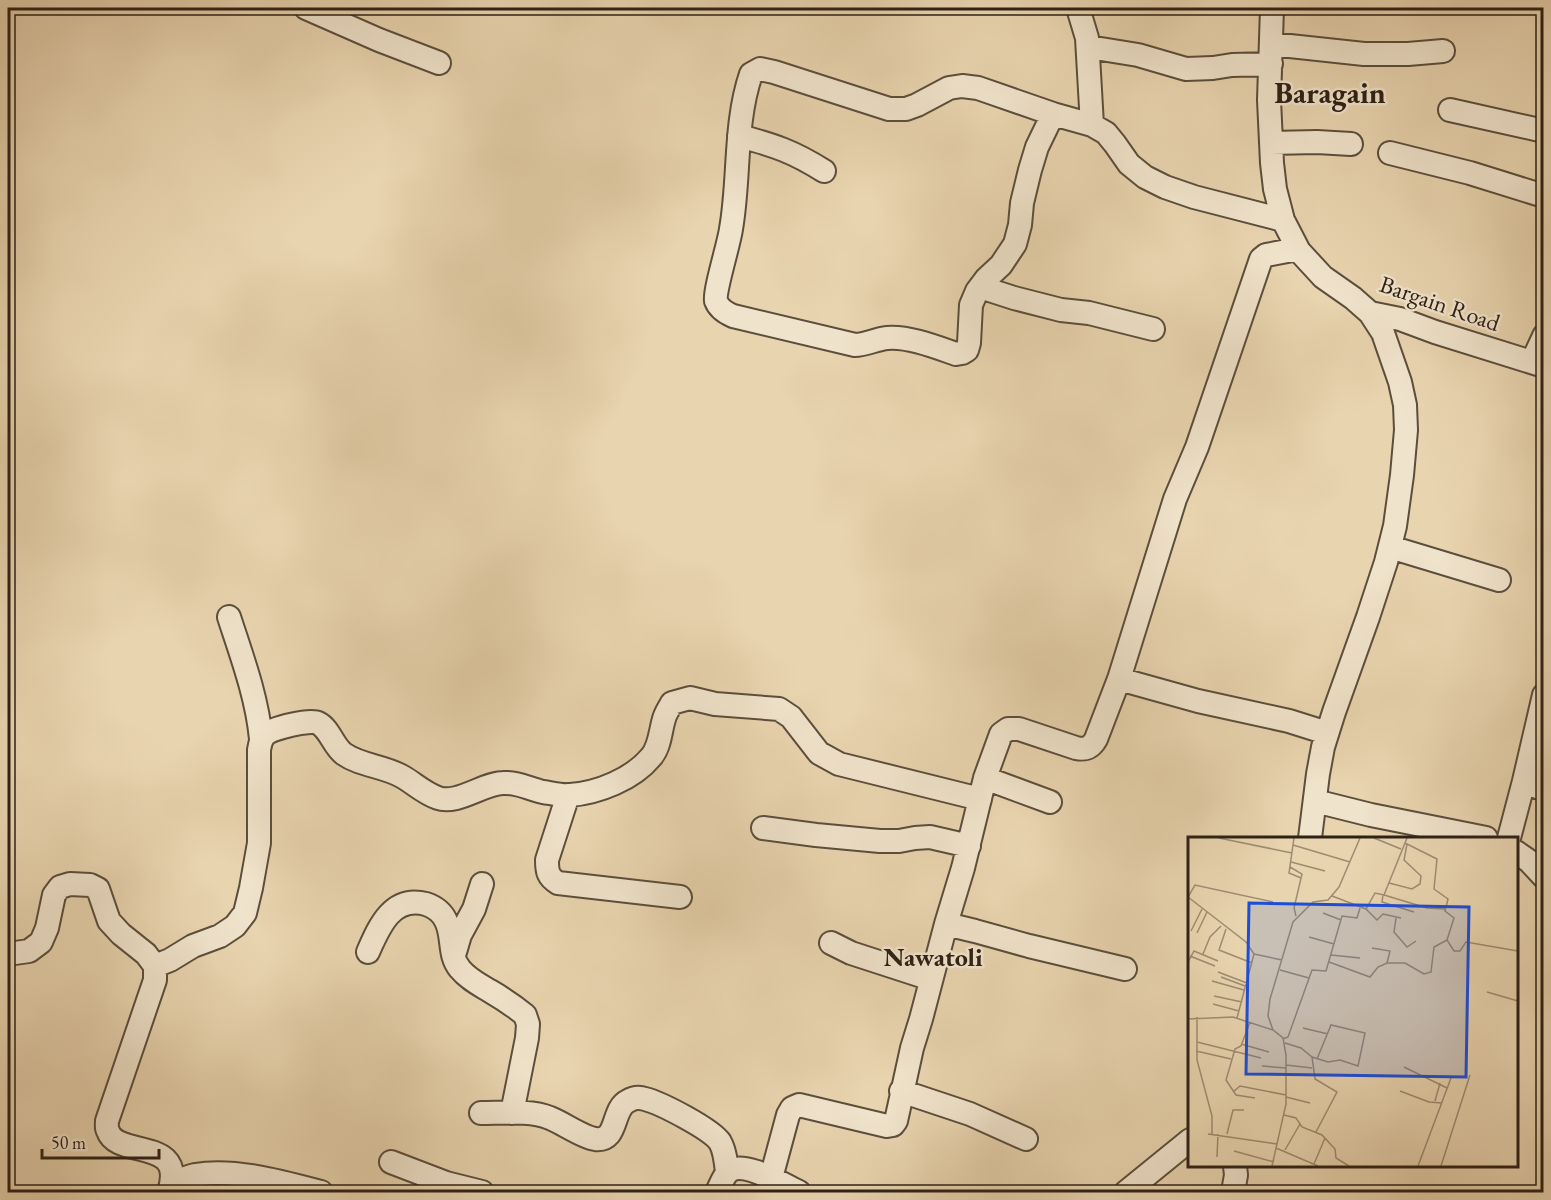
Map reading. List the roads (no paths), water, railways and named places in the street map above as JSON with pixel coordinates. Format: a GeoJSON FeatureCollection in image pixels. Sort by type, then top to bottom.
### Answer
{"type":"FeatureCollection","features":[{"type":"Feature","properties":{"kind":"street"},"geometry":{"type":"LineString","coordinates":[[306,8],[439,63]]}},
{"type":"Feature","properties":{"kind":"street"},"geometry":{"type":"LineString","coordinates":[[1078,8],[1088,49],[1092,125]]}},
{"type":"Feature","properties":{"kind":"street","name":"Bargain Road"},"geometry":{"type":"LineString","coordinates":[[1272,8],[1269,100],[1275,189],[1283,220],[1298,249],[1323,277],[1370,313],[1400,320],[1538,364]]}},
{"type":"Feature","properties":{"kind":"street"},"geometry":{"type":"LineString","coordinates":[[1088,49],[1138,55],[1186,69],[1232,65],[1271,54],[1408,54],[1443,51]]}},
{"type":"Feature","properties":{"kind":"street"},"geometry":{"type":"LineString","coordinates":[[1053,114],[1037,147],[1030,170],[1015,244],[1001,265],[980,287],[971,305],[969,344],[967,350],[962,353],[956,354],[899,338],[885,338],[864,345],[855,345],[733,316],[722,311],[716,301],[731,229],[739,136],[747,86],[751,74],[760,69],[889,109],[906,109],[949,88],[962,86],[978,88],[1092,125],[1106,133],[1129,164],[1145,177],[1165,187],[1283,220]]}},
{"type":"Feature","properties":{"kind":"street"},"geometry":{"type":"LineString","coordinates":[[1449,110],[1544,131]]}},
{"type":"Feature","properties":{"kind":"street"},"geometry":{"type":"LineString","coordinates":[[739,136],[783,148],[824,171]]}},
{"type":"Feature","properties":{"kind":"street"},"geometry":{"type":"LineString","coordinates":[[1271,143],[1351,144]]}},
{"type":"Feature","properties":{"kind":"street"},"geometry":{"type":"LineString","coordinates":[[1390,153],[1470,173],[1544,196]]}},
{"type":"Feature","properties":{"kind":"street"},"geometry":{"type":"LineString","coordinates":[[771,1178],[788,1115],[792,1108],[800,1105],[808,1106],[887,1126],[893,1125],[898,1114],[912,1048],[1000,734],[1008,729],[1019,729],[1076,748],[1084,749],[1092,746],[1119,679],[1175,499],[1197,447],[1262,259],[1266,255],[1298,249]]}},
{"type":"Feature","properties":{"kind":"street"},"geometry":{"type":"LineString","coordinates":[[980,287],[1061,310],[1089,313],[1153,329]]}},
{"type":"Feature","properties":{"kind":"street"},"geometry":{"type":"LineString","coordinates":[[1310,837],[1318,774],[1328,733],[1390,547],[1402,475],[1406,430],[1405,405],[1400,382],[1383,333],[1370,313]]}},
{"type":"Feature","properties":{"kind":"street"},"geometry":{"type":"LineString","coordinates":[[1538,364],[1544,336]]}},
{"type":"Feature","properties":{"kind":"street"},"geometry":{"type":"LineString","coordinates":[[1390,547],[1499,580]]}},
{"type":"Feature","properties":{"kind":"street"},"geometry":{"type":"LineString","coordinates":[[155,966],[193,946],[220,936],[235,926],[245,913],[251,888],[259,843],[261,739],[259,718],[248,676],[229,617]]}},
{"type":"Feature","properties":{"kind":"street"},"geometry":{"type":"LineString","coordinates":[[1119,679],[1198,701],[1289,721],[1328,733]]}},
{"type":"Feature","properties":{"kind":"street"},"geometry":{"type":"LineString","coordinates":[[1509,837],[1534,786],[1544,695]]}},
{"type":"Feature","properties":{"kind":"street"},"geometry":{"type":"LineString","coordinates":[[261,739],[267,733],[288,726],[309,721],[318,723],[343,753],[353,759],[403,777],[424,792],[442,799],[455,798],[502,782],[523,785],[541,792],[568,795],[593,791],[637,770],[652,756],[660,737],[664,717],[672,703],[690,698],[715,704],[778,709],[790,717],[819,753],[839,764],[1050,802]]}},
{"type":"Feature","properties":{"kind":"street"},"geometry":{"type":"LineString","coordinates":[[568,795],[547,860],[550,878],[558,883],[680,897]]}},
{"type":"Feature","properties":{"kind":"street"},"geometry":{"type":"LineString","coordinates":[[1315,801],[1371,815],[1482,837]]}},
{"type":"Feature","properties":{"kind":"street"},"geometry":{"type":"LineString","coordinates":[[763,828],[880,841],[930,837],[969,846]]}},
{"type":"Feature","properties":{"kind":"street"},"geometry":{"type":"LineString","coordinates":[[1518,853],[1544,876]]}},
{"type":"Feature","properties":{"kind":"street"},"geometry":{"type":"LineString","coordinates":[[8,954],[29,951],[41,942],[47,928],[54,895],[60,887],[70,884],[90,885],[98,889],[109,921],[146,954],[155,966],[155,980],[107,1121],[108,1132],[114,1139],[160,1155],[168,1162],[172,1172],[171,1188]]}},
{"type":"Feature","properties":{"kind":"street"},"geometry":{"type":"LineString","coordinates":[[453,958],[460,935],[474,909],[482,884]]}},
{"type":"Feature","properties":{"kind":"street"},"geometry":{"type":"LineString","coordinates":[[368,952],[378,928],[389,913],[404,903],[417,902],[436,908],[446,919],[451,933],[453,958],[460,969],[468,978],[525,1015],[528,1024],[527,1038],[512,1113]]}},
{"type":"Feature","properties":{"kind":"street"},"geometry":{"type":"LineString","coordinates":[[946,924],[1125,969]]}},
{"type":"Feature","properties":{"kind":"street"},"geometry":{"type":"LineString","coordinates":[[831,943],[870,959],[931,979]]}},
{"type":"Feature","properties":{"kind":"street"},"geometry":{"type":"LineString","coordinates":[[902,1091],[970,1114],[1026,1139]]}},
{"type":"Feature","properties":{"kind":"street"},"geometry":{"type":"LineString","coordinates":[[482,1113],[538,1114],[593,1139],[604,1139],[610,1134],[624,1102],[635,1098],[645,1099],[669,1109],[713,1134],[721,1143],[726,1158],[722,1183]]}},
{"type":"Feature","properties":{"kind":"street"},"geometry":{"type":"LineString","coordinates":[[1126,1192],[1188,1142]]}},
{"type":"Feature","properties":{"kind":"street"},"geometry":{"type":"LineString","coordinates":[[391,1162],[446,1183],[482,1192]]}},
{"type":"Feature","properties":{"kind":"street"},"geometry":{"type":"LineString","coordinates":[[1233,1192],[1235,1167]]}},
{"type":"Feature","properties":{"kind":"street"},"geometry":{"type":"LineString","coordinates":[[722,1183],[733,1169],[741,1168],[771,1178],[799,1192]]}},
{"type":"Feature","properties":{"kind":"street"},"geometry":{"type":"LineString","coordinates":[[171,1188],[194,1176],[216,1173],[249,1176],[321,1192]]}},
{"type":"Feature","properties":{"kind":"district","name":"Baragain"},"geometry":{"type":"Point","coordinates":[1330,92]}},
{"type":"Feature","properties":{"kind":"district","name":"Nawatoli"},"geometry":{"type":"Point","coordinates":[933,957]}}]}
